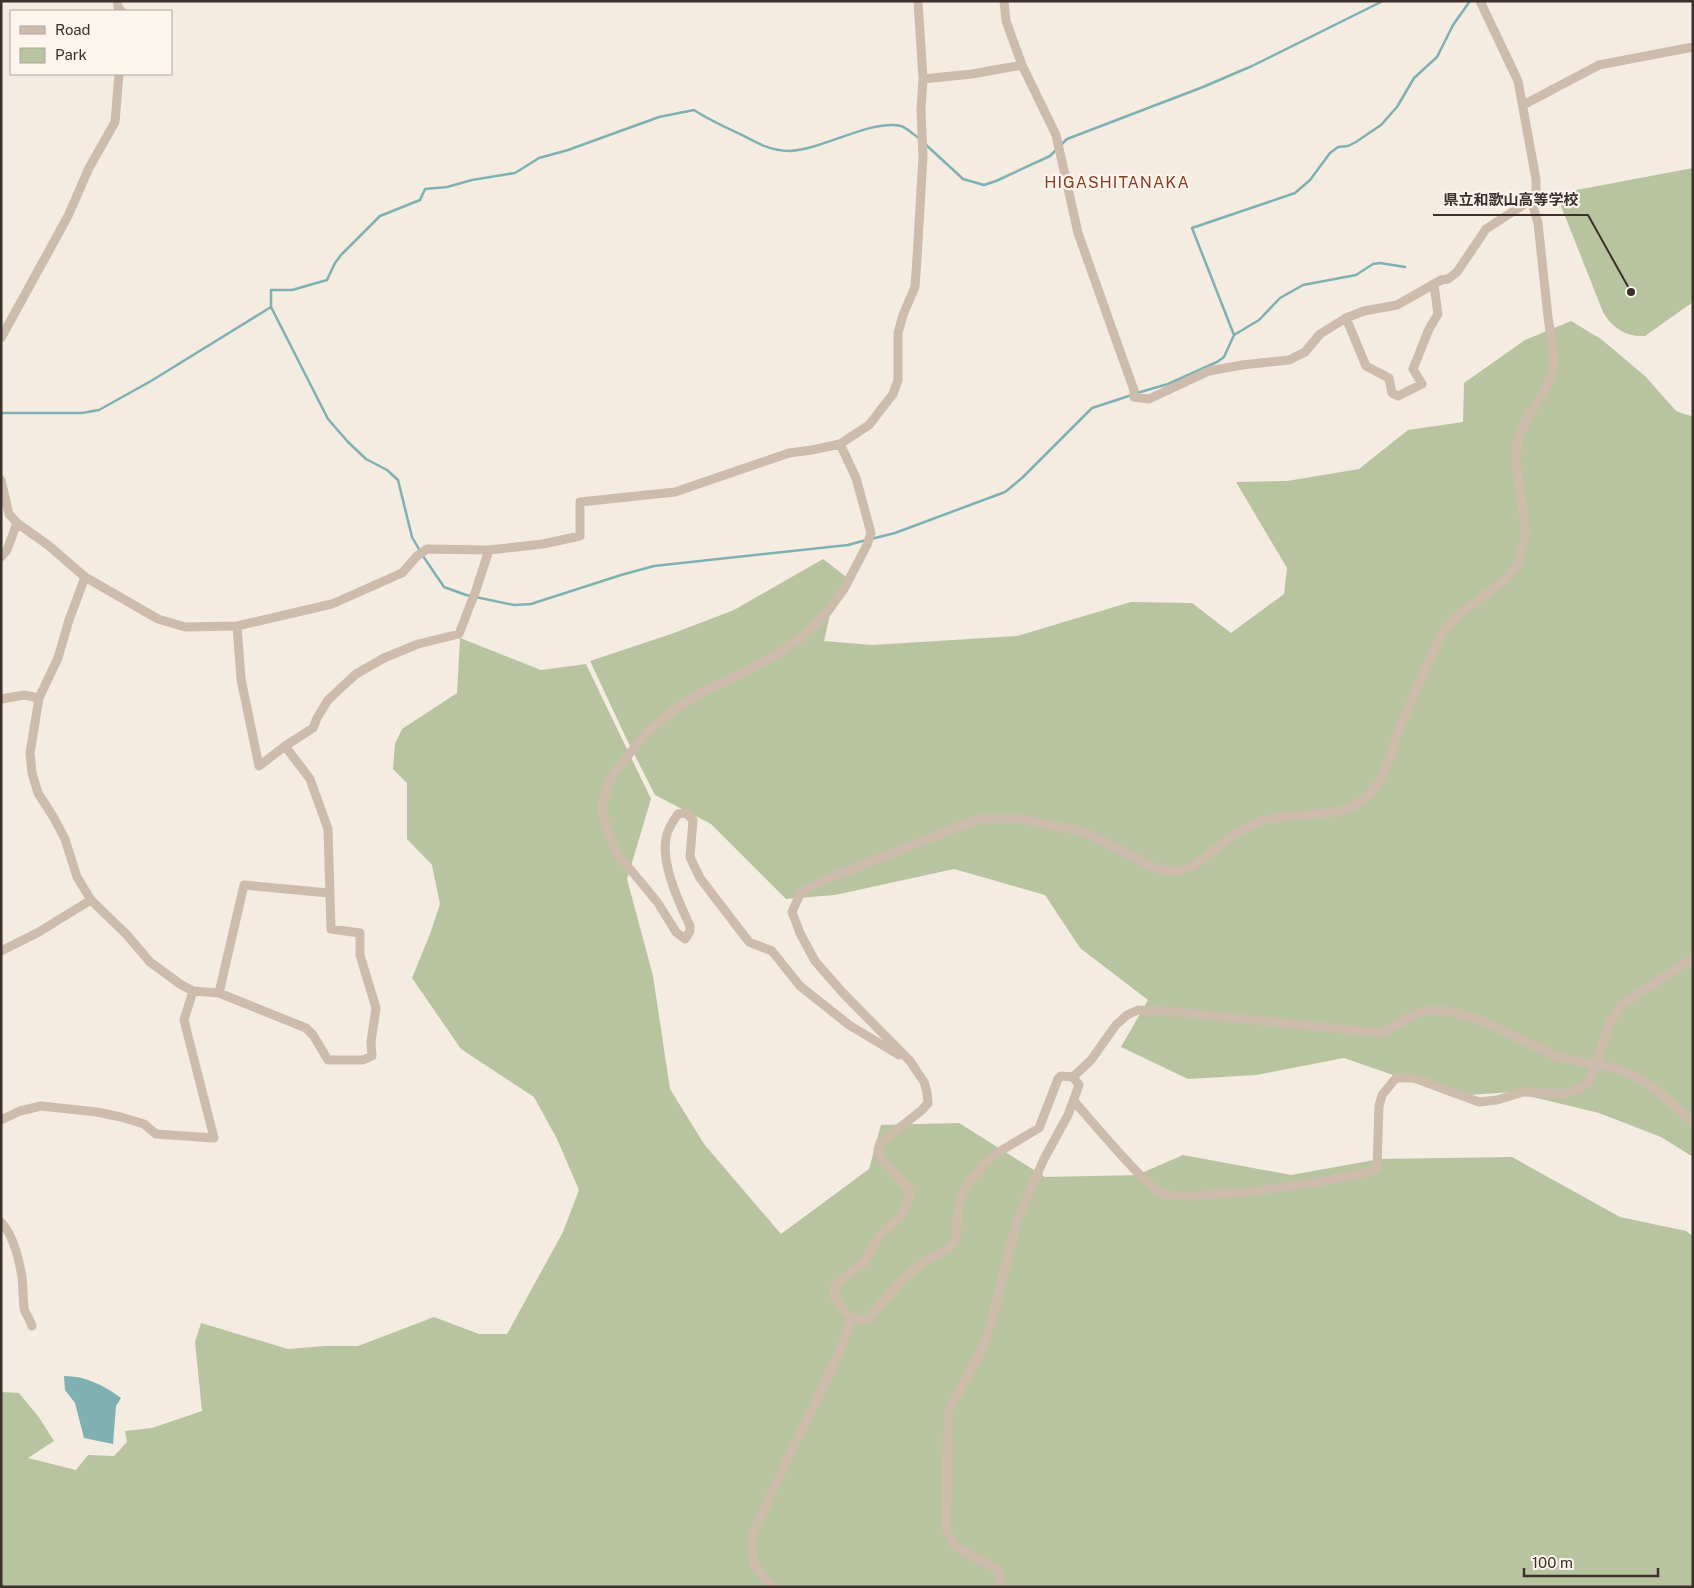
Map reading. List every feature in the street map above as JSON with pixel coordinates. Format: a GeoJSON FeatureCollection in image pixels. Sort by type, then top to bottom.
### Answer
{"type":"FeatureCollection","features":[{"type":"Feature","properties":{"kind":"street"},"geometry":{"type":"LineString","coordinates":[[1,480],[9,514],[17,523],[48,545],[85,577],[158,619],[185,627],[237,626],[332,604],[402,573],[417,556],[427,549],[488,550],[544,544],[580,536],[580,502],[676,492],[789,453],[840,444],[869,425],[893,394],[898,380],[898,333],[903,315],[915,287],[922,157],[921,110],[923,79],[918,1]]}},
{"type":"Feature","properties":{"kind":"street"},"geometry":{"type":"LineString","coordinates":[[1004,1],[1006,21],[1022,65],[1056,136],[1078,234],[1134,390],[1134,397],[1149,399],[1209,371],[1289,360],[1305,352],[1320,334],[1346,318],[1364,311],[1397,305],[1441,280],[1448,279],[1457,272],[1486,229],[1531,200],[1536,193],[1536,180],[1518,81],[1506,52],[1480,1]]}},
{"type":"Feature","properties":{"kind":"street"},"geometry":{"type":"LineString","coordinates":[[1523,105],[1599,65],[1693,48]]}},
{"type":"Feature","properties":{"kind":"street"},"geometry":{"type":"LineString","coordinates":[[923,79],[972,74],[1022,65]]}},
{"type":"Feature","properties":{"kind":"street"},"geometry":{"type":"LineString","coordinates":[[1,338],[68,216],[89,168],[115,122],[118,75]]}},
{"type":"Feature","properties":{"kind":"street"},"geometry":{"type":"LineString","coordinates":[[851,1319],[834,1297],[835,1285],[864,1262],[879,1236],[903,1214],[909,1200],[909,1189],[881,1158],[878,1150],[880,1143],[916,1116],[928,1103],[927,1092],[924,1082],[910,1061],[843,993],[815,961],[800,933],[792,912],[801,892],[824,880],[981,818],[1020,819],[1082,831],[1157,869],[1176,871],[1192,867],[1235,834],[1260,821],[1289,816],[1338,812],[1354,806],[1369,795],[1380,781],[1401,724],[1441,634],[1457,616],[1505,580],[1518,564],[1525,536],[1516,463],[1516,442],[1553,372],[1553,352],[1538,223],[1531,200]]}},
{"type":"Feature","properties":{"kind":"street"},"geometry":{"type":"LineString","coordinates":[[1346,318],[1366,366],[1389,378],[1392,393],[1398,396],[1422,384],[1413,369],[1428,329],[1438,314],[1434,285]]}},
{"type":"Feature","properties":{"kind":"street"},"geometry":{"type":"LineString","coordinates":[[840,444],[856,478],[870,533],[867,545],[844,589],[825,615],[779,653],[743,673],[704,691],[674,710],[646,732],[611,777],[602,808],[606,828],[616,852],[658,904],[676,932],[685,939],[690,931],[690,926],[674,889],[666,861],[667,835],[678,814],[686,813],[693,820],[690,857],[700,878],[749,942],[772,952],[800,986],[849,1025],[910,1061]]}},
{"type":"Feature","properties":{"kind":"street"},"geometry":{"type":"LineString","coordinates":[[1,557],[7,550],[17,523]]}},
{"type":"Feature","properties":{"kind":"street"},"geometry":{"type":"LineString","coordinates":[[237,626],[242,679],[259,766],[313,728],[328,700],[356,674],[392,654],[418,644],[459,634],[476,590],[488,550]]}},
{"type":"Feature","properties":{"kind":"street"},"geometry":{"type":"LineString","coordinates":[[85,577],[69,620],[58,658],[39,698],[30,753],[32,773],[38,793],[65,839],[77,876],[91,900],[127,935],[150,962],[180,984],[193,991],[219,993],[306,1028],[313,1035],[328,1060],[363,1060],[372,1056],[371,1042],[376,1008],[360,955],[360,933],[331,929],[328,829],[310,779],[285,746]]}},
{"type":"Feature","properties":{"kind":"street"},"geometry":{"type":"LineString","coordinates":[[1,698],[24,696],[39,698]]}},
{"type":"Feature","properties":{"kind":"street"},"geometry":{"type":"LineString","coordinates":[[219,993],[244,885],[329,893]]}},
{"type":"Feature","properties":{"kind":"street"},"geometry":{"type":"LineString","coordinates":[[1,951],[37,933],[91,900]]}},
{"type":"Feature","properties":{"kind":"street"},"geometry":{"type":"LineString","coordinates":[[1074,1101],[1142,1177],[1163,1194],[1191,1196],[1340,1179],[1377,1168],[1379,1106],[1382,1095],[1396,1078],[1414,1078],[1428,1082],[1479,1102],[1497,1100],[1523,1092],[1564,1094],[1575,1091],[1585,1085],[1592,1076],[1608,1024],[1621,1005],[1693,958]]}},
{"type":"Feature","properties":{"kind":"street"},"geometry":{"type":"LineString","coordinates":[[1,1120],[20,1111],[41,1106],[96,1112],[121,1117],[144,1124],[156,1134],[214,1138],[184,1020],[193,991]]}},
{"type":"Feature","properties":{"kind":"street"},"geometry":{"type":"LineString","coordinates":[[1073,1077],[1091,1060],[1116,1025],[1127,1015],[1138,1010],[1176,1012],[1381,1033],[1424,1011],[1444,1011],[1479,1020],[1559,1056],[1631,1075],[1670,1101],[1693,1123]]}},
{"type":"Feature","properties":{"kind":"street"},"geometry":{"type":"LineString","coordinates":[[851,1319],[868,1319],[902,1280],[925,1261],[949,1248],[956,1239],[958,1208],[969,1182],[984,1164],[997,1153],[1039,1128],[1058,1079],[1062,1076],[1073,1077],[1079,1085],[1074,1101],[1044,1159],[1018,1218],[984,1344],[948,1412],[946,1528],[954,1544],[962,1551],[999,1570],[1000,1587]]}},
{"type":"Feature","properties":{"kind":"street"},"geometry":{"type":"LineString","coordinates":[[1,1222],[6,1228],[18,1260],[22,1277],[24,1310],[32,1326]]}},
{"type":"Feature","properties":{"kind":"street"},"geometry":{"type":"LineString","coordinates":[[773,1587],[754,1565],[751,1536],[840,1351],[851,1319]]}},
{"type":"Feature","properties":{"kind":"green space"},"geometry":{"type":"Polygon","coordinates":[[[1693,168],[1693,302],[1645,336],[1626,333],[1615,327],[1603,312],[1561,206],[1562,199],[1571,191],[1693,168]]]}},
{"type":"Feature","properties":{"kind":"green space"},"geometry":{"type":"Polygon","coordinates":[[[1571,321],[1601,339],[1645,376],[1676,411],[1693,417],[1693,1157],[1661,1137],[1599,1113],[1512,1092],[1454,1096],[1344,1058],[1256,1075],[1188,1079],[1121,1047],[1148,1000],[1080,948],[1045,895],[954,869],[835,895],[786,899],[711,824],[655,795],[590,661],[674,633],[734,610],[823,559],[849,579],[833,601],[824,641],[872,645],[1017,636],[1131,602],[1192,603],[1231,633],[1284,594],[1287,568],[1236,482],[1287,481],[1359,469],[1408,430],[1463,422],[1464,383],[1525,340],[1571,321]]]}},
{"type":"Feature","properties":{"kind":"green space"},"geometry":{"type":"Polygon","coordinates":[[[460,638],[541,670],[586,664],[651,799],[627,879],[653,976],[670,1089],[704,1144],[781,1234],[869,1169],[881,1125],[959,1123],[1045,1177],[1137,1175],[1183,1155],[1291,1175],[1380,1159],[1512,1157],[1620,1217],[1686,1231],[1693,1236],[1693,1587],[1,1587],[1,1392],[19,1393],[38,1416],[54,1441],[28,1458],[76,1470],[88,1455],[114,1456],[127,1442],[125,1431],[152,1428],[202,1411],[195,1342],[201,1323],[288,1349],[358,1346],[434,1317],[479,1334],[507,1334],[563,1232],[579,1190],[557,1139],[534,1097],[461,1049],[412,978],[440,904],[432,865],[407,839],[407,783],[393,769],[395,744],[402,729],[457,693],[460,638]]]}},
{"type":"Feature","properties":{"kind":"water"},"geometry":{"type":"Polygon","coordinates":[[[64,1376],[72,1376],[94,1382],[121,1398],[116,1406],[113,1444],[84,1438],[75,1403],[65,1390],[64,1376]]]}},
{"type":"Feature","properties":{"kind":"waterway"},"geometry":{"type":"LineString","coordinates":[[1061,145],[1067,139],[1203,87],[1252,66],[1383,1]]}},
{"type":"Feature","properties":{"kind":"waterway"},"geometry":{"type":"LineString","coordinates":[[1234,335],[1192,228],[1295,193],[1310,180],[1330,153],[1338,147],[1348,146],[1356,142],[1381,125],[1397,107],[1414,78],[1437,57],[1453,25],[1470,1]]}},
{"type":"Feature","properties":{"kind":"waterway"},"geometry":{"type":"LineString","coordinates":[[420,551],[412,537],[398,480],[387,470],[366,459],[328,419],[271,307],[271,290],[292,290],[327,280],[341,255],[380,216],[420,200],[425,189],[447,187],[472,180],[515,173],[539,158],[568,150],[659,117],[694,110],[759,144],[782,151],[816,146],[861,131],[889,125],[901,126],[920,139]]}},
{"type":"Feature","properties":{"kind":"waterway"},"geometry":{"type":"LineString","coordinates":[[924,143],[963,179],[984,185],[1050,156],[1057,149]]}},
{"type":"Feature","properties":{"kind":"waterway"},"geometry":{"type":"LineString","coordinates":[[1137,393],[1168,384],[1217,362],[1224,357],[1234,335],[1259,320],[1280,298],[1303,285],[1356,275],[1373,264],[1380,263],[1405,267]]}},
{"type":"Feature","properties":{"kind":"waterway"},"geometry":{"type":"LineString","coordinates":[[1,413],[82,413],[99,410],[151,381],[271,307]]}},
{"type":"Feature","properties":{"kind":"waterway"},"geometry":{"type":"LineString","coordinates":[[871,539],[895,533],[1005,492],[1022,478],[1092,408],[1132,395]]}},
{"type":"Feature","properties":{"kind":"waterway"},"geometry":{"type":"LineString","coordinates":[[423,556],[444,587],[466,595],[514,605],[531,604],[654,566],[848,545],[866,540]]}},
{"type":"Feature","properties":{"kind":"place","name":"県立和歌山高等学校"},"geometry":{"type":"Point","coordinates":[1631,292]}},
{"type":"Feature","properties":{"kind":"district","name":"HIGASHITANAKA"},"geometry":{"type":"Point","coordinates":[1117,182]}}]}
